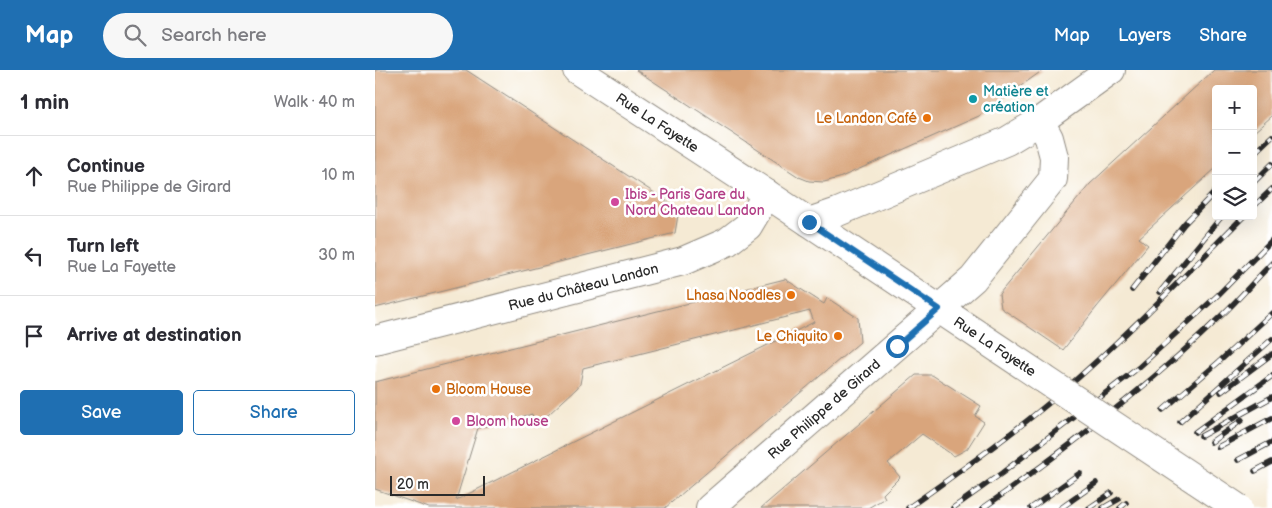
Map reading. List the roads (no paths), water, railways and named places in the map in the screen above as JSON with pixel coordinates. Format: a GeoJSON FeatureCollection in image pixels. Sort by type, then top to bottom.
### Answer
{"type":"FeatureCollection","features":[{"type":"Feature","properties":{"kind":"street","name":"Rue La Fayette"},"geometry":{"type":"LineString","coordinates":[[577,70],[767,194],[1238,508]]}},
{"type":"Feature","properties":{"kind":"street"},"geometry":{"type":"LineString","coordinates":[[809,222],[838,212],[1007,141],[1040,121],[1111,70]]}},
{"type":"Feature","properties":{"kind":"street"},"geometry":{"type":"LineString","coordinates":[[939,309],[973,278],[1053,179],[1054,158],[1049,138],[1040,121]]}},
{"type":"Feature","properties":{"kind":"street","name":"Rue du Château Landon"},"geometry":{"type":"LineString","coordinates":[[375,340],[683,261],[727,242],[748,226],[767,194]]}},
{"type":"Feature","properties":{"kind":"street","name":"Rue Philippe de Girard"},"geometry":{"type":"LineString","coordinates":[[710,508],[939,309]]}},
{"type":"Feature","properties":{"kind":"railway"},"geometry":{"type":"LineString","coordinates":[[1257,150],[1272,136]]}},
{"type":"Feature","properties":{"kind":"railway"},"geometry":{"type":"LineString","coordinates":[[1257,179],[1272,164]]}},
{"type":"Feature","properties":{"kind":"railway"},"geometry":{"type":"LineString","coordinates":[[1257,203],[1272,189]]}},
{"type":"Feature","properties":{"kind":"railway"},"geometry":{"type":"LineString","coordinates":[[1132,290],[1184,224],[1212,195]]}},
{"type":"Feature","properties":{"kind":"railway"},"geometry":{"type":"LineString","coordinates":[[1160,292],[1219,220]]}},
{"type":"Feature","properties":{"kind":"railway"},"geometry":{"type":"LineString","coordinates":[[908,508],[967,466],[1062,392],[1132,328],[1240,220]]}},
{"type":"Feature","properties":{"kind":"railway"},"geometry":{"type":"LineString","coordinates":[[953,508],[1002,473],[1138,368],[1218,295],[1272,240]]}},
{"type":"Feature","properties":{"kind":"railway"},"geometry":{"type":"LineString","coordinates":[[983,508],[1076,440],[1166,367],[1235,303],[1272,263]]}},
{"type":"Feature","properties":{"kind":"railway"},"geometry":{"type":"LineString","coordinates":[[1163,410],[1272,313]]}},
{"type":"Feature","properties":{"kind":"railway"},"geometry":{"type":"LineString","coordinates":[[1180,422],[1272,339]]}},
{"type":"Feature","properties":{"kind":"railway"},"geometry":{"type":"LineString","coordinates":[[1221,392],[1272,354]]}},
{"type":"Feature","properties":{"kind":"railway"},"geometry":{"type":"LineString","coordinates":[[1195,432],[1272,376]]}},
{"type":"Feature","properties":{"kind":"railway"},"geometry":{"type":"LineString","coordinates":[[1201,436],[1272,397]]}},
{"type":"Feature","properties":{"kind":"railway"},"geometry":{"type":"LineString","coordinates":[[1218,447],[1272,418]]}},
{"type":"Feature","properties":{"kind":"railway"},"geometry":{"type":"LineString","coordinates":[[1211,442],[1242,420]]}},
{"type":"Feature","properties":{"kind":"railway"},"geometry":{"type":"LineString","coordinates":[[1238,460],[1272,442]]}},
{"type":"Feature","properties":{"kind":"railway"},"geometry":{"type":"LineString","coordinates":[[1255,471],[1272,462]]}},
{"type":"Feature","properties":{"kind":"railway"},"geometry":{"type":"LineString","coordinates":[[1031,508],[1080,473]]}},
{"type":"Feature","properties":{"kind":"railway"},"geometry":{"type":"LineString","coordinates":[[1061,508],[1096,483]]}},
{"type":"Feature","properties":{"kind":"railway"},"geometry":{"type":"LineString","coordinates":[[1089,508],[1111,493]]}},
{"type":"Feature","properties":{"kind":"railway"},"geometry":{"type":"LineString","coordinates":[[1103,508],[1119,499]]}},
{"type":"Feature","properties":{"kind":"railway"},"geometry":{"type":"LineString","coordinates":[[1120,508],[1126,503]]}},
{"type":"Feature","properties":{"kind":"place","name":"Matière et création"},"geometry":{"type":"Point","coordinates":[973,99]}},
{"type":"Feature","properties":{"kind":"place","name":"Le Landon Café"},"geometry":{"type":"Point","coordinates":[927,118]}},
{"type":"Feature","properties":{"kind":"place","name":"Ibis - Paris Gare du Nord Chateau Landon"},"geometry":{"type":"Point","coordinates":[615,202]}},
{"type":"Feature","properties":{"kind":"place","name":"Lhasa Noodles"},"geometry":{"type":"Point","coordinates":[791,295]}},
{"type":"Feature","properties":{"kind":"place","name":"Le Chiquito"},"geometry":{"type":"Point","coordinates":[838,336]}},
{"type":"Feature","properties":{"kind":"place","name":"Bloom House"},"geometry":{"type":"Point","coordinates":[436,389]}},
{"type":"Feature","properties":{"kind":"place","name":"Bloom house"},"geometry":{"type":"Point","coordinates":[456,421]}}]}
